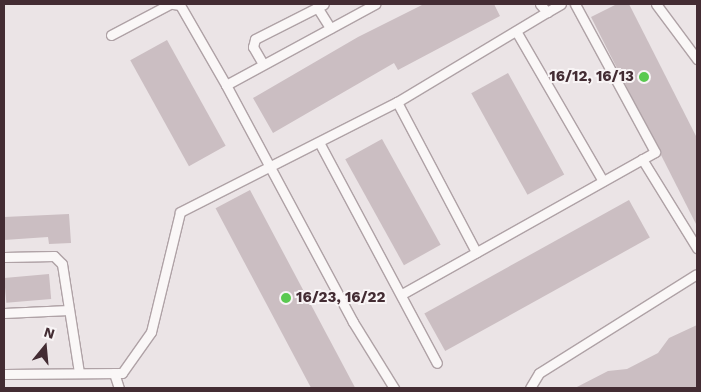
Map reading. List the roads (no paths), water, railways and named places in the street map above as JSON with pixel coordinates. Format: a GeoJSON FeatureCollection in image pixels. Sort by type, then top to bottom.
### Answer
{"type":"FeatureCollection","features":[{"type":"Feature","properties":{"kind":"lane"},"geometry":{"type":"LineString","coordinates":[[111,35],[171,4],[180,5],[226,85],[353,322],[394,388]]}},
{"type":"Feature","properties":{"kind":"lane"},"geometry":{"type":"LineString","coordinates":[[226,85],[375,4]]}},
{"type":"Feature","properties":{"kind":"lane"},"geometry":{"type":"LineString","coordinates":[[540,4],[547,12]]}},
{"type":"Feature","properties":{"kind":"lane"},"geometry":{"type":"LineString","coordinates":[[4,374],[122,373],[151,332],[180,212],[268,166],[320,144],[397,102],[561,4]]}},
{"type":"Feature","properties":{"kind":"lane"},"geometry":{"type":"LineString","coordinates":[[402,294],[655,152],[575,4]]}},
{"type":"Feature","properties":{"kind":"lane"},"geometry":{"type":"LineString","coordinates":[[656,4],[697,59]]}},
{"type":"Feature","properties":{"kind":"lane"},"geometry":{"type":"LineString","coordinates":[[263,64],[253,47],[255,39],[321,5],[330,28]]}},
{"type":"Feature","properties":{"kind":"lane"},"geometry":{"type":"LineString","coordinates":[[516,31],[603,181]]}},
{"type":"Feature","properties":{"kind":"lane"},"geometry":{"type":"LineString","coordinates":[[397,102],[476,252]]}},
{"type":"Feature","properties":{"kind":"lane"},"geometry":{"type":"LineString","coordinates":[[320,144],[402,294],[437,363]]}},
{"type":"Feature","properties":{"kind":"lane"},"geometry":{"type":"LineString","coordinates":[[642,159],[697,248]]}},
{"type":"Feature","properties":{"kind":"lane"},"geometry":{"type":"LineString","coordinates":[[4,257],[54,256],[62,264],[79,373]]}},
{"type":"Feature","properties":{"kind":"lane"},"geometry":{"type":"LineString","coordinates":[[530,388],[539,373],[697,274]]}},
{"type":"Feature","properties":{"kind":"lane"},"geometry":{"type":"LineString","coordinates":[[4,313],[69,310]]}},
{"type":"Feature","properties":{"kind":"lane"},"geometry":{"type":"LineString","coordinates":[[114,373],[119,388]]}},
{"type":"Feature","properties":{"kind":"place","name":"16/12, 16/13"},"geometry":{"type":"Point","coordinates":[644,77]}},
{"type":"Feature","properties":{"kind":"place","name":"16/23, 16/22"},"geometry":{"type":"Point","coordinates":[286,298]}}]}
